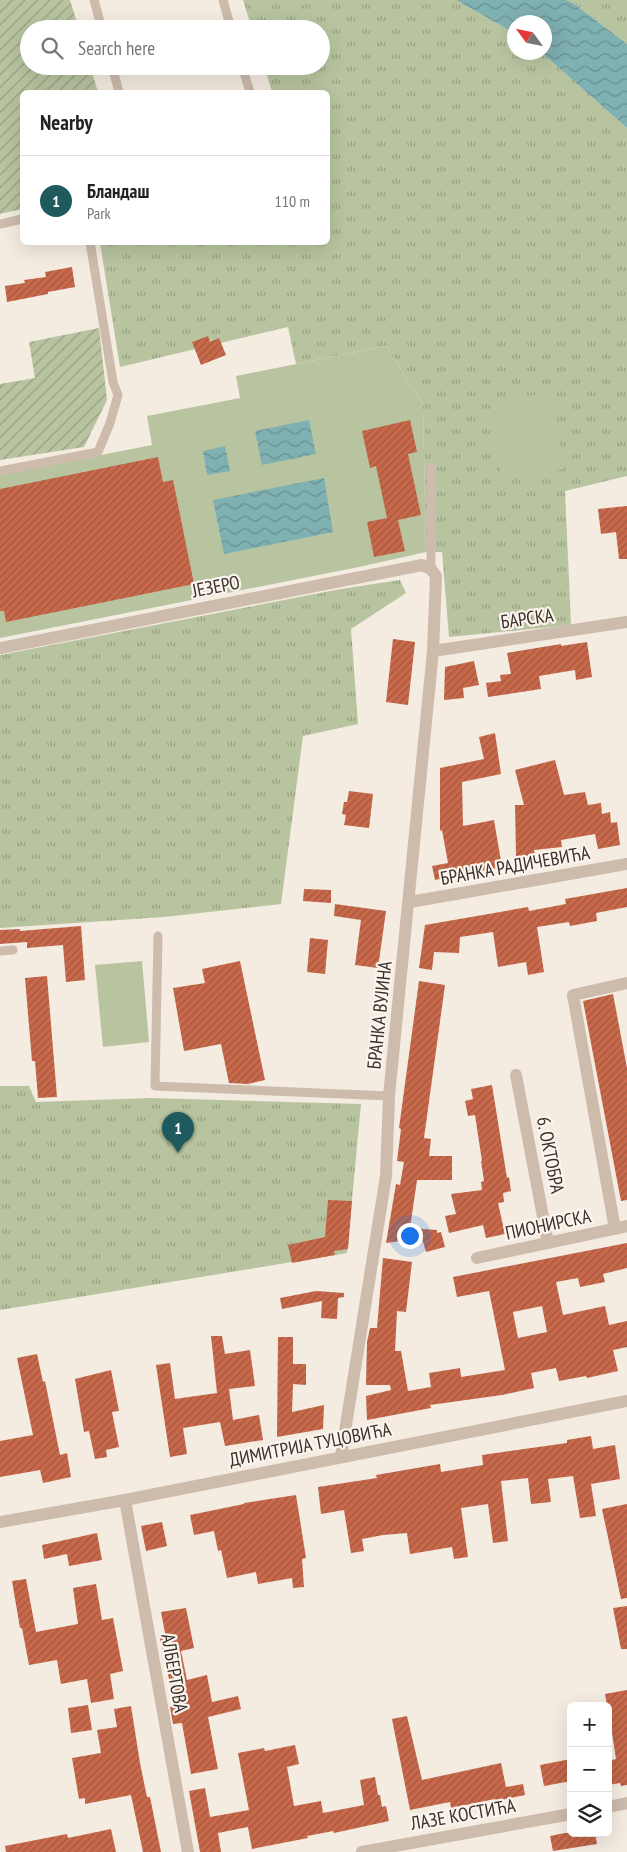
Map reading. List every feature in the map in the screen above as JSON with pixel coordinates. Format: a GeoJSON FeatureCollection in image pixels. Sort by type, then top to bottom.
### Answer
{"type":"FeatureCollection","features":[{"type":"Feature","properties":{"kind":"street","name":"ЈЕЗЕРО"},"geometry":{"type":"LineString","coordinates":[[0,648],[422,565],[433,573]]}},
{"type":"Feature","properties":{"kind":"street","name":"БРАНКА ВУЈИНА"},"geometry":{"type":"LineString","coordinates":[[341,1456],[386,1176],[389,1096],[410,902],[433,651],[433,573]]}},
{"type":"Feature","properties":{"kind":"street","name":"БАРСКА"},"geometry":{"type":"LineString","coordinates":[[433,651],[627,622]]}},
{"type":"Feature","properties":{"kind":"street","name":"БРАНКА РАДИЧЕВИЋА"},"geometry":{"type":"LineString","coordinates":[[410,902],[627,864]]}},
{"type":"Feature","properties":{"kind":"street"},"geometry":{"type":"LineString","coordinates":[[621,1228],[573,995],[627,983]]}},
{"type":"Feature","properties":{"kind":"street","name":"6. ОКТОБРА"},"geometry":{"type":"LineString","coordinates":[[516,1075],[548,1243]]}},
{"type":"Feature","properties":{"kind":"street","name":"ПИОНИРСКА"},"geometry":{"type":"LineString","coordinates":[[477,1258],[621,1228]]}},
{"type":"Feature","properties":{"kind":"street","name":"ДИМИТРИЈА ТУЦОВИЋА"},"geometry":{"type":"LineString","coordinates":[[0,1522],[125,1500],[627,1401]]}},
{"type":"Feature","properties":{"kind":"street","name":"АЛБЕРТОВА"},"geometry":{"type":"LineString","coordinates":[[125,1500],[188,1852]]}},
{"type":"Feature","properties":{"kind":"street"},"geometry":{"type":"LineString","coordinates":[[612,1806],[627,1803]]}},
{"type":"Feature","properties":{"kind":"street","name":"ЛАЗЕ КОСТИЋА"},"geometry":{"type":"LineString","coordinates":[[362,1852],[567,1815]]}},
{"type":"Feature","properties":{"kind":"lane"},"geometry":{"type":"LineString","coordinates":[[94,0],[100,20]]}},
{"type":"Feature","properties":{"kind":"lane"},"geometry":{"type":"LineString","coordinates":[[223,0],[229,20]]}},
{"type":"Feature","properties":{"kind":"lane"},"geometry":{"type":"LineString","coordinates":[[114,75],[118,90]]}},
{"type":"Feature","properties":{"kind":"lane"},"geometry":{"type":"LineString","coordinates":[[245,75],[249,90]]}},
{"type":"Feature","properties":{"kind":"lane"},"geometry":{"type":"LineString","coordinates":[[0,224],[20,219]]}},
{"type":"Feature","properties":{"kind":"lane"},"geometry":{"type":"LineString","coordinates":[[0,471],[98,452],[110,424],[118,395],[113,382],[90,245]]}},
{"type":"Feature","properties":{"kind":"lane"},"geometry":{"type":"LineString","coordinates":[[431,467],[433,573]]}},
{"type":"Feature","properties":{"kind":"lane"},"geometry":{"type":"LineString","coordinates":[[158,936],[154,1086],[389,1096]]}},
{"type":"Feature","properties":{"kind":"lane"},"geometry":{"type":"LineString","coordinates":[[0,951],[13,950]]}},
{"type":"Feature","properties":{"kind":"green space"},"geometry":{"type":"Polygon","coordinates":[[[0,0],[70,0],[76,20],[20,20],[20,75],[93,75],[97,90],[20,90],[20,209],[0,214],[0,0]]]}},
{"type":"Feature","properties":{"kind":"green space"},"geometry":{"type":"Polygon","coordinates":[[[243,0],[456,0],[507,29],[507,60],[550,60],[627,128],[627,476],[565,491],[571,625],[449,637],[442,552],[426,552],[423,404],[386,346],[296,364],[288,327],[120,367],[100,245],[330,245],[330,90],[271,90],[267,75],[330,75],[330,20],[249,20],[243,0]]]}},
{"type":"Feature","properties":{"kind":"green space"},"geometry":{"type":"Polygon","coordinates":[[[566,0],[627,0],[627,44],[573,3],[566,0]]]}},
{"type":"Feature","properties":{"kind":"green space"},"geometry":{"type":"Polygon","coordinates":[[[99,328],[107,400],[84,447],[0,460],[0,384],[35,378],[29,342],[99,328]]]}},
{"type":"Feature","properties":{"kind":"green space"},"geometry":{"type":"Polygon","coordinates":[[[386,346],[423,404],[426,552],[0,638],[0,475],[152,445],[147,416],[240,398],[236,376],[386,346]]]}},
{"type":"Feature","properties":{"kind":"green space"},"geometry":{"type":"Polygon","coordinates":[[[551,392],[563,469],[502,478],[490,402],[551,392]]]}},
{"type":"Feature","properties":{"kind":"green space"},"geometry":{"type":"Polygon","coordinates":[[[400,580],[406,593],[351,629],[358,724],[303,736],[281,904],[164,917],[0,928],[0,655],[341,589],[400,580]]]}},
{"type":"Feature","properties":{"kind":"green space"},"geometry":{"type":"Polygon","coordinates":[[[142,961],[149,1042],[103,1047],[95,965],[142,961]]]}},
{"type":"Feature","properties":{"kind":"green space"},"geometry":{"type":"Polygon","coordinates":[[[0,1086],[29,1086],[36,1102],[150,1098],[361,1104],[347,1253],[0,1310],[0,1086]]]}},
{"type":"Feature","properties":{"kind":"water"},"geometry":{"type":"Polygon","coordinates":[[[456,0],[566,0],[573,3],[627,44],[627,128],[550,60],[552,60],[552,15],[507,15],[507,29],[456,0]]]}},
{"type":"Feature","properties":{"kind":"water"},"geometry":{"type":"Polygon","coordinates":[[[309,420],[316,454],[262,465],[255,431],[309,420]]]}},
{"type":"Feature","properties":{"kind":"water"},"geometry":{"type":"Polygon","coordinates":[[[225,446],[230,471],[207,475],[203,451],[225,446]]]}},
{"type":"Feature","properties":{"kind":"water"},"geometry":{"type":"Polygon","coordinates":[[[324,478],[333,532],[224,554],[213,500],[324,478]]]}},
{"type":"Feature","properties":{"kind":"building"},"geometry":{"type":"Polygon","coordinates":[[[72,267],[75,287],[7,302],[5,286],[25,283],[24,280],[46,277],[45,272],[72,267]]]}},
{"type":"Feature","properties":{"kind":"building"},"geometry":{"type":"Polygon","coordinates":[[[208,336],[210,342],[219,338],[226,355],[201,365],[192,342],[208,336]]]}},
{"type":"Feature","properties":{"kind":"building"},"geometry":{"type":"Polygon","coordinates":[[[410,420],[417,452],[408,454],[421,515],[398,520],[405,551],[374,557],[367,522],[387,518],[376,466],[370,468],[362,431],[410,420]]]}},
{"type":"Feature","properties":{"kind":"building"},"geometry":{"type":"Polygon","coordinates":[[[158,457],[163,482],[173,480],[194,584],[6,622],[4,611],[0,611],[0,489],[158,457]]]}},
{"type":"Feature","properties":{"kind":"building"},"geometry":{"type":"Polygon","coordinates":[[[627,506],[627,559],[619,559],[616,532],[601,534],[598,509],[627,506]]]}},
{"type":"Feature","properties":{"kind":"building"},"geometry":{"type":"Polygon","coordinates":[[[393,639],[415,642],[408,705],[386,702],[393,639]]]}},
{"type":"Feature","properties":{"kind":"building"},"geometry":{"type":"Polygon","coordinates":[[[587,642],[592,677],[576,680],[575,670],[539,676],[541,689],[488,697],[486,683],[501,681],[500,675],[511,674],[507,653],[561,644],[561,646],[587,642]]]}},
{"type":"Feature","properties":{"kind":"building"},"geometry":{"type":"Polygon","coordinates":[[[474,661],[479,685],[463,688],[464,698],[444,700],[445,667],[474,661]]]}},
{"type":"Feature","properties":{"kind":"building"},"geometry":{"type":"Polygon","coordinates":[[[495,733],[501,774],[462,782],[463,826],[494,820],[502,867],[435,880],[432,866],[448,863],[442,830],[440,831],[440,768],[484,759],[479,737],[495,733]]]}},
{"type":"Feature","properties":{"kind":"building"},"geometry":{"type":"Polygon","coordinates":[[[555,760],[564,795],[585,792],[588,805],[601,803],[602,814],[610,812],[611,823],[617,822],[620,845],[598,849],[595,834],[561,840],[562,847],[534,850],[535,856],[516,856],[515,805],[524,805],[515,770],[555,760]]]}},
{"type":"Feature","properties":{"kind":"building"},"geometry":{"type":"Polygon","coordinates":[[[349,791],[373,794],[369,828],[344,825],[346,815],[342,814],[344,802],[347,802],[349,791]]]}},
{"type":"Feature","properties":{"kind":"building"},"geometry":{"type":"Polygon","coordinates":[[[627,888],[627,907],[596,913],[597,921],[570,926],[569,922],[537,927],[544,972],[528,975],[526,962],[498,967],[493,932],[460,937],[459,953],[434,952],[432,970],[419,968],[425,925],[528,907],[529,911],[566,904],[565,899],[627,888]]]}},
{"type":"Feature","properties":{"kind":"building"},"geometry":{"type":"Polygon","coordinates":[[[304,889],[331,890],[331,903],[303,901],[304,889]]]}},
{"type":"Feature","properties":{"kind":"building"},"geometry":{"type":"Polygon","coordinates":[[[335,904],[386,911],[378,968],[355,965],[361,920],[334,916],[335,904]]]}},
{"type":"Feature","properties":{"kind":"building"},"geometry":{"type":"Polygon","coordinates":[[[81,926],[85,980],[66,982],[63,945],[27,948],[27,942],[0,944],[0,930],[20,929],[20,931],[81,926]]]}},
{"type":"Feature","properties":{"kind":"building"},"geometry":{"type":"Polygon","coordinates":[[[310,938],[328,940],[325,974],[307,972],[310,938]]]}},
{"type":"Feature","properties":{"kind":"building"},"geometry":{"type":"Polygon","coordinates":[[[240,961],[265,1080],[248,1084],[229,1083],[221,1044],[184,1051],[173,988],[205,983],[202,969],[240,961]]]}},
{"type":"Feature","properties":{"kind":"building"},"geometry":{"type":"Polygon","coordinates":[[[47,976],[57,1097],[38,1098],[35,1061],[32,1061],[25,978],[47,976]]]}},
{"type":"Feature","properties":{"kind":"building"},"geometry":{"type":"Polygon","coordinates":[[[419,981],[445,985],[424,1138],[431,1139],[429,1156],[452,1156],[452,1180],[417,1180],[410,1228],[437,1230],[437,1233],[441,1232],[445,1247],[426,1252],[422,1238],[386,1243],[396,1184],[400,1185],[404,1162],[397,1161],[401,1129],[399,1128],[419,981]]]}},
{"type":"Feature","properties":{"kind":"building"},"geometry":{"type":"Polygon","coordinates":[[[613,994],[627,1068],[627,1200],[621,1201],[583,1001],[613,994]]]}},
{"type":"Feature","properties":{"kind":"building"},"geometry":{"type":"Polygon","coordinates":[[[492,1085],[507,1178],[509,1177],[511,1191],[503,1193],[504,1202],[498,1203],[505,1234],[486,1238],[483,1225],[449,1233],[445,1216],[456,1214],[451,1194],[482,1190],[481,1182],[484,1181],[475,1115],[468,1116],[465,1101],[473,1099],[471,1089],[492,1085]]]}},
{"type":"Feature","properties":{"kind":"building"},"geometry":{"type":"Polygon","coordinates":[[[328,1200],[352,1201],[348,1249],[334,1251],[335,1255],[292,1263],[288,1245],[325,1237],[328,1200]]]}},
{"type":"Feature","properties":{"kind":"building"},"geometry":{"type":"Polygon","coordinates":[[[627,1243],[627,1268],[603,1274],[605,1282],[580,1287],[578,1278],[556,1282],[563,1315],[605,1306],[609,1325],[627,1321],[627,1347],[613,1350],[618,1371],[587,1378],[586,1376],[559,1381],[556,1368],[531,1373],[534,1388],[502,1395],[430,1405],[431,1408],[367,1420],[366,1396],[391,1390],[390,1385],[366,1385],[367,1342],[370,1328],[377,1328],[383,1258],[412,1262],[406,1312],[397,1311],[395,1351],[401,1351],[408,1391],[431,1387],[429,1373],[460,1368],[461,1377],[505,1370],[489,1291],[457,1297],[453,1277],[627,1243]],[[542,1306],[513,1312],[518,1338],[547,1332],[542,1306]]]}},
{"type":"Feature","properties":{"kind":"building"},"geometry":{"type":"Polygon","coordinates":[[[316,1291],[344,1293],[344,1297],[338,1298],[337,1319],[321,1318],[322,1301],[282,1309],[280,1298],[316,1291]]]}},
{"type":"Feature","properties":{"kind":"building"},"geometry":{"type":"Polygon","coordinates":[[[211,1336],[222,1336],[225,1354],[250,1350],[255,1386],[229,1389],[233,1420],[259,1415],[263,1440],[225,1446],[220,1422],[183,1428],[187,1454],[170,1457],[156,1365],[170,1363],[175,1399],[217,1393],[211,1336]]]}},
{"type":"Feature","properties":{"kind":"building"},"geometry":{"type":"Polygon","coordinates":[[[278,1337],[293,1337],[293,1364],[306,1364],[306,1385],[293,1384],[292,1412],[324,1405],[323,1429],[277,1437],[278,1337]]]}},
{"type":"Feature","properties":{"kind":"building"},"geometry":{"type":"Polygon","coordinates":[[[37,1354],[43,1382],[45,1381],[60,1455],[67,1453],[71,1477],[43,1483],[40,1470],[0,1477],[0,1441],[33,1435],[17,1358],[37,1354]]]}},
{"type":"Feature","properties":{"kind":"building"},"geometry":{"type":"Polygon","coordinates":[[[111,1370],[119,1411],[112,1412],[119,1447],[106,1450],[107,1457],[95,1459],[89,1431],[84,1432],[75,1379],[111,1370]]]}},
{"type":"Feature","properties":{"kind":"building"},"geometry":{"type":"Polygon","coordinates":[[[591,1436],[593,1449],[615,1445],[620,1479],[591,1484],[596,1516],[580,1518],[573,1476],[548,1479],[551,1502],[531,1504],[528,1478],[501,1481],[508,1541],[493,1543],[488,1504],[461,1508],[468,1557],[454,1559],[452,1547],[410,1554],[407,1533],[362,1539],[364,1551],[351,1553],[344,1510],[321,1514],[318,1487],[377,1478],[376,1475],[440,1464],[441,1472],[483,1465],[482,1455],[567,1443],[567,1440],[591,1436]]]}},
{"type":"Feature","properties":{"kind":"building"},"geometry":{"type":"Polygon","coordinates":[[[296,1495],[306,1558],[302,1559],[304,1587],[293,1588],[292,1578],[258,1584],[256,1572],[227,1578],[221,1550],[218,1551],[214,1531],[194,1535],[190,1515],[244,1503],[296,1495]]]}},
{"type":"Feature","properties":{"kind":"building"},"geometry":{"type":"Polygon","coordinates":[[[627,1504],[627,1598],[621,1599],[602,1509],[627,1504]]]}},
{"type":"Feature","properties":{"kind":"building"},"geometry":{"type":"Polygon","coordinates":[[[162,1522],[167,1546],[146,1551],[141,1526],[162,1522]]]}},
{"type":"Feature","properties":{"kind":"building"},"geometry":{"type":"Polygon","coordinates":[[[97,1533],[102,1560],[69,1566],[67,1554],[44,1559],[42,1545],[97,1533]]]}},
{"type":"Feature","properties":{"kind":"building"},"geometry":{"type":"Polygon","coordinates":[[[26,1579],[36,1632],[78,1624],[73,1588],[96,1584],[102,1620],[113,1618],[123,1671],[110,1674],[114,1699],[91,1703],[87,1679],[61,1684],[57,1660],[29,1665],[12,1581],[26,1579]]]}},
{"type":"Feature","properties":{"kind":"building"},"geometry":{"type":"Polygon","coordinates":[[[627,1606],[627,1649],[621,1649],[613,1608],[627,1606]]]}},
{"type":"Feature","properties":{"kind":"building"},"geometry":{"type":"Polygon","coordinates":[[[186,1608],[194,1648],[181,1651],[187,1680],[207,1675],[212,1702],[238,1696],[241,1709],[208,1717],[218,1769],[191,1774],[182,1723],[173,1724],[170,1707],[175,1706],[159,1634],[165,1633],[161,1612],[186,1608]]]}},
{"type":"Feature","properties":{"kind":"building"},"geometry":{"type":"Polygon","coordinates":[[[627,1690],[627,1785],[621,1786],[620,1783],[612,1784],[612,1760],[616,1759],[612,1732],[612,1702],[606,1702],[605,1694],[627,1690]]]}},
{"type":"Feature","properties":{"kind":"building"},"geometry":{"type":"Polygon","coordinates":[[[88,1705],[92,1730],[71,1733],[68,1708],[88,1705]]]}},
{"type":"Feature","properties":{"kind":"building"},"geometry":{"type":"Polygon","coordinates":[[[131,1706],[140,1763],[147,1797],[150,1797],[161,1852],[143,1852],[131,1795],[85,1804],[85,1798],[79,1799],[72,1758],[101,1753],[97,1730],[117,1727],[114,1709],[131,1706]]]}},
{"type":"Feature","properties":{"kind":"building"},"geometry":{"type":"Polygon","coordinates":[[[407,1716],[422,1780],[501,1763],[506,1787],[523,1784],[525,1795],[451,1808],[450,1802],[410,1810],[392,1719],[407,1716]]]}},
{"type":"Feature","properties":{"kind":"building"},"geometry":{"type":"Polygon","coordinates":[[[295,1745],[299,1764],[287,1767],[294,1806],[321,1801],[323,1813],[364,1805],[360,1780],[375,1777],[378,1795],[380,1795],[382,1807],[386,1806],[389,1821],[334,1833],[333,1831],[307,1836],[308,1838],[252,1849],[248,1827],[218,1833],[221,1852],[200,1852],[189,1791],[205,1788],[210,1817],[249,1810],[238,1753],[264,1748],[265,1751],[295,1745]]]}},
{"type":"Feature","properties":{"kind":"building"},"geometry":{"type":"Polygon","coordinates":[[[567,1760],[567,1782],[544,1786],[540,1765],[567,1760]]]}},
{"type":"Feature","properties":{"kind":"building"},"geometry":{"type":"Polygon","coordinates":[[[111,1829],[116,1852],[6,1852],[5,1846],[67,1834],[68,1838],[111,1829]]]}},
{"type":"Feature","properties":{"kind":"building"},"geometry":{"type":"Polygon","coordinates":[[[567,1833],[567,1837],[596,1837],[597,1844],[553,1851],[550,1836],[567,1833]]]}},
{"type":"Feature","properties":{"kind":"place","name":"Бландаш"},"geometry":{"type":"Point","coordinates":[178,1153]}}]}
